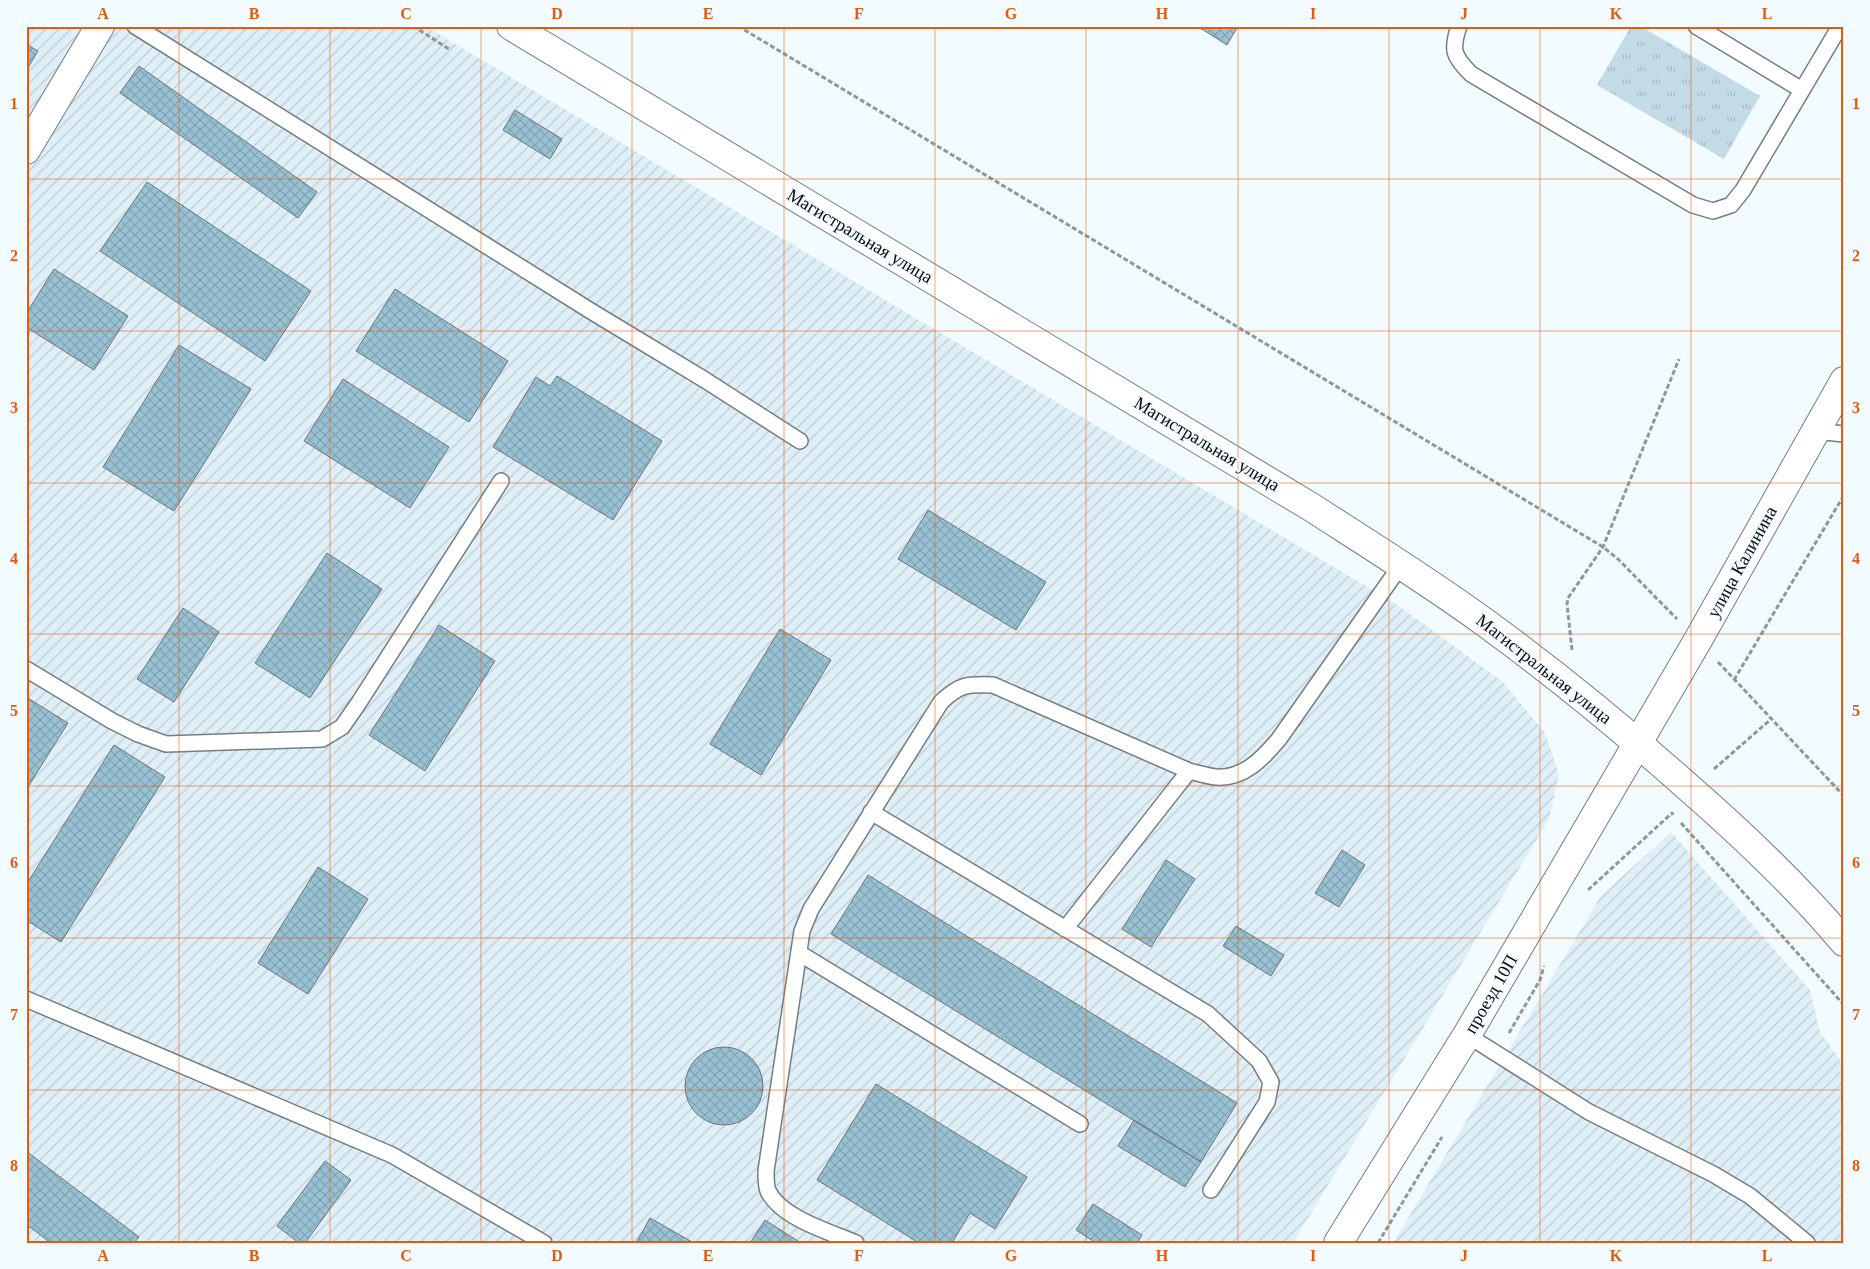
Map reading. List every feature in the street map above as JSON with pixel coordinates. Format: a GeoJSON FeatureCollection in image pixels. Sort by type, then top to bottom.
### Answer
{"type":"FeatureCollection","features":[{"type":"Feature","properties":{"kind":"main road"},"geometry":{"type":"LineString","coordinates":[[26,150],[100,26]]}},
{"type":"Feature","properties":{"kind":"main road","name":"Магистральная улица"},"geometry":{"type":"LineString","coordinates":[[510,26],[1311,507],[1486,623],[1638,742],[1739,831],[1804,897],[1844,942]]}},
{"type":"Feature","properties":{"kind":"main road","name":"улица Калинина"},"geometry":{"type":"LineString","coordinates":[[1638,742],[1698,640],[1844,381]]}},
{"type":"Feature","properties":{"kind":"main road","name":"проезд 10П"},"geometry":{"type":"LineString","coordinates":[[1338,1243],[1467,1035],[1638,742]]}},
{"type":"Feature","properties":{"kind":"lane"},"geometry":{"type":"LineString","coordinates":[[134,26],[594,313],[706,380],[800,442]]}},
{"type":"Feature","properties":{"kind":"lane"},"geometry":{"type":"LineString","coordinates":[[1459,26],[1453,44],[1459,62],[1471,74],[1693,205],[1713,212],[1731,205],[1743,190],[1840,26]]}},
{"type":"Feature","properties":{"kind":"lane"},"geometry":{"type":"LineString","coordinates":[[1696,26],[1802,90]]}},
{"type":"Feature","properties":{"kind":"lane"},"geometry":{"type":"LineString","coordinates":[[1815,431],[1844,434]]}},
{"type":"Feature","properties":{"kind":"lane"},"geometry":{"type":"LineString","coordinates":[[26,669],[112,721],[138,734],[166,744],[322,739],[342,727],[358,704],[501,481]]}},
{"type":"Feature","properties":{"kind":"lane"},"geometry":{"type":"LineString","coordinates":[[856,1243],[812,1225],[788,1212],[768,1190],[766,1171],[802,931],[810,909],[941,702],[954,690],[972,684],[993,684],[1189,771],[1218,777],[1242,773],[1262,760],[1279,739],[1401,565]]}},
{"type":"Feature","properties":{"kind":"lane"},"geometry":{"type":"LineString","coordinates":[[1065,929],[1189,771]]}},
{"type":"Feature","properties":{"kind":"lane"},"geometry":{"type":"LineString","coordinates":[[871,812],[1208,1014],[1260,1061],[1271,1082],[1267,1102],[1212,1190]]}},
{"type":"Feature","properties":{"kind":"lane"},"geometry":{"type":"LineString","coordinates":[[799,953],[1080,1124]]}},
{"type":"Feature","properties":{"kind":"lane"},"geometry":{"type":"LineString","coordinates":[[26,999],[392,1155],[544,1243]]}},
{"type":"Feature","properties":{"kind":"lane"},"geometry":{"type":"LineString","coordinates":[[1467,1035],[1589,1112],[1713,1174],[1750,1196],[1806,1243]]}},
{"type":"Feature","properties":{"kind":"path"},"geometry":{"type":"LineString","coordinates":[[413,26],[449,49]]}},
{"type":"Feature","properties":{"kind":"path"},"geometry":{"type":"LineString","coordinates":[[738,26],[1603,547],[1618,559],[1698,640],[1770,720],[1844,796]]}},
{"type":"Feature","properties":{"kind":"path"},"geometry":{"type":"LineString","coordinates":[[1572,653],[1568,598],[1603,547],[1679,359]]}},
{"type":"Feature","properties":{"kind":"path"},"geometry":{"type":"LineString","coordinates":[[1734,680],[1844,495]]}},
{"type":"Feature","properties":{"kind":"path"},"geometry":{"type":"LineString","coordinates":[[1586,892],[1672,813],[1711,772],[1770,720]]}},
{"type":"Feature","properties":{"kind":"path"},"geometry":{"type":"LineString","coordinates":[[1672,813],[1844,1005]]}},
{"type":"Feature","properties":{"kind":"path"},"geometry":{"type":"LineString","coordinates":[[1495,1053],[1540,980],[1545,964]]}},
{"type":"Feature","properties":{"kind":"path"},"geometry":{"type":"LineString","coordinates":[[1378,1243],[1443,1134]]}},
{"type":"Feature","properties":{"kind":"shaded area"},"geometry":{"type":"Polygon","coordinates":[[[26,26],[425,26],[1396,604],[1503,682],[1545,733],[1559,774],[1549,819],[1293,1243],[26,1243],[26,26]]]}},
{"type":"Feature","properties":{"kind":"shaded area"},"geometry":{"type":"Polygon","coordinates":[[[1671,832],[1810,990],[1820,1032],[1844,1065],[1844,1243],[1393,1243],[1601,896],[1671,832]]]}},
{"type":"Feature","properties":{"kind":"green space"},"geometry":{"type":"Polygon","coordinates":[[[1631,26],[1640,26],[1760,96],[1724,159],[1597,85],[1631,26]]]}},
{"type":"Feature","properties":{"kind":"building"},"geometry":{"type":"Polygon","coordinates":[[[1197,26],[1238,26],[1227,45],[1197,26]]]}},
{"type":"Feature","properties":{"kind":"building"},"geometry":{"type":"Polygon","coordinates":[[[26,44],[38,51],[26,71],[26,44]]]}},
{"type":"Feature","properties":{"kind":"building"},"geometry":{"type":"Polygon","coordinates":[[[139,66],[317,192],[298,218],[120,93],[139,66]]]}},
{"type":"Feature","properties":{"kind":"building"},"geometry":{"type":"Polygon","coordinates":[[[515,110],[562,139],[550,159],[503,130],[515,110]]]}},
{"type":"Feature","properties":{"kind":"building"},"geometry":{"type":"Polygon","coordinates":[[[147,182],[311,291],[265,361],[100,251],[147,182]]]}},
{"type":"Feature","properties":{"kind":"building"},"geometry":{"type":"Polygon","coordinates":[[[54,269],[128,316],[94,370],[26,327],[26,314],[54,269]]]}},
{"type":"Feature","properties":{"kind":"building"},"geometry":{"type":"Polygon","coordinates":[[[395,289],[508,361],[469,422],[356,351],[395,289]]]}},
{"type":"Feature","properties":{"kind":"building"},"geometry":{"type":"Polygon","coordinates":[[[179,345],[251,389],[174,511],[103,467],[179,345]]]}},
{"type":"Feature","properties":{"kind":"building"},"geometry":{"type":"Polygon","coordinates":[[[557,376],[662,441],[613,520],[493,447],[536,377],[550,386],[557,376]]]}},
{"type":"Feature","properties":{"kind":"building"},"geometry":{"type":"Polygon","coordinates":[[[343,379],[449,447],[410,508],[304,441],[343,379]]]}},
{"type":"Feature","properties":{"kind":"building"},"geometry":{"type":"Polygon","coordinates":[[[928,510],[1046,582],[1016,630],[898,559],[928,510]]]}},
{"type":"Feature","properties":{"kind":"building"},"geometry":{"type":"Polygon","coordinates":[[[327,553],[382,589],[310,698],[255,663],[327,553]]]}},
{"type":"Feature","properties":{"kind":"building"},"geometry":{"type":"Polygon","coordinates":[[[183,608],[219,632],[174,702],[137,679],[183,608]]]}},
{"type":"Feature","properties":{"kind":"building"},"geometry":{"type":"Polygon","coordinates":[[[439,625],[495,661],[425,771],[369,735],[439,625]]]}},
{"type":"Feature","properties":{"kind":"building"},"geometry":{"type":"Polygon","coordinates":[[[780,629],[831,660],[761,775],[710,744],[780,629]]]}},
{"type":"Feature","properties":{"kind":"building"},"geometry":{"type":"Polygon","coordinates":[[[26,697],[68,723],[26,790],[26,697]]]}},
{"type":"Feature","properties":{"kind":"building"},"geometry":{"type":"Polygon","coordinates":[[[114,745],[165,777],[61,942],[26,920],[26,885],[114,745]]]}},
{"type":"Feature","properties":{"kind":"building"},"geometry":{"type":"Polygon","coordinates":[[[1342,850],[1365,865],[1339,907],[1315,893],[1342,850]]]}},
{"type":"Feature","properties":{"kind":"building"},"geometry":{"type":"Polygon","coordinates":[[[1166,860],[1195,879],[1151,947],[1122,929],[1166,860]]]}},
{"type":"Feature","properties":{"kind":"building"},"geometry":{"type":"Polygon","coordinates":[[[318,867],[368,899],[308,994],[258,963],[318,867]]]}},
{"type":"Feature","properties":{"kind":"building"},"geometry":{"type":"Polygon","coordinates":[[[868,875],[1237,1103],[1201,1162],[831,934],[868,875]]]}},
{"type":"Feature","properties":{"kind":"building"},"geometry":{"type":"Polygon","coordinates":[[[1236,926],[1284,955],[1271,976],[1223,946],[1236,926]]]}},
{"type":"Feature","properties":{"kind":"building"},"geometry":{"type":"Polygon","coordinates":[[[724,1047],[739,1050],[751,1059],[760,1071],[763,1086],[760,1101],[751,1113],[739,1122],[724,1125],[709,1122],[697,1113],[688,1101],[685,1086],[688,1071],[697,1059],[709,1050],[724,1047]]]}},
{"type":"Feature","properties":{"kind":"building"},"geometry":{"type":"Polygon","coordinates":[[[876,1084],[1027,1177],[995,1229],[970,1213],[952,1243],[919,1243],[817,1180],[876,1084]]]}},
{"type":"Feature","properties":{"kind":"building"},"geometry":{"type":"Polygon","coordinates":[[[1134,1120],[1201,1162],[1185,1187],[1118,1146],[1134,1120]]]}},
{"type":"Feature","properties":{"kind":"building"},"geometry":{"type":"Polygon","coordinates":[[[26,1151],[139,1237],[134,1243],[51,1243],[26,1224],[26,1151]]]}},
{"type":"Feature","properties":{"kind":"building"},"geometry":{"type":"Polygon","coordinates":[[[325,1161],[351,1180],[305,1243],[299,1243],[277,1226],[325,1161]]]}},
{"type":"Feature","properties":{"kind":"building"},"geometry":{"type":"Polygon","coordinates":[[[1093,1204],[1142,1235],[1137,1243],[1096,1243],[1076,1230],[1093,1204]]]}},
{"type":"Feature","properties":{"kind":"building"},"geometry":{"type":"Polygon","coordinates":[[[650,1218],[694,1243],[636,1243],[650,1218]]]}},
{"type":"Feature","properties":{"kind":"building"},"geometry":{"type":"Polygon","coordinates":[[[765,1220],[801,1243],[750,1243],[765,1220]]]}}]}
